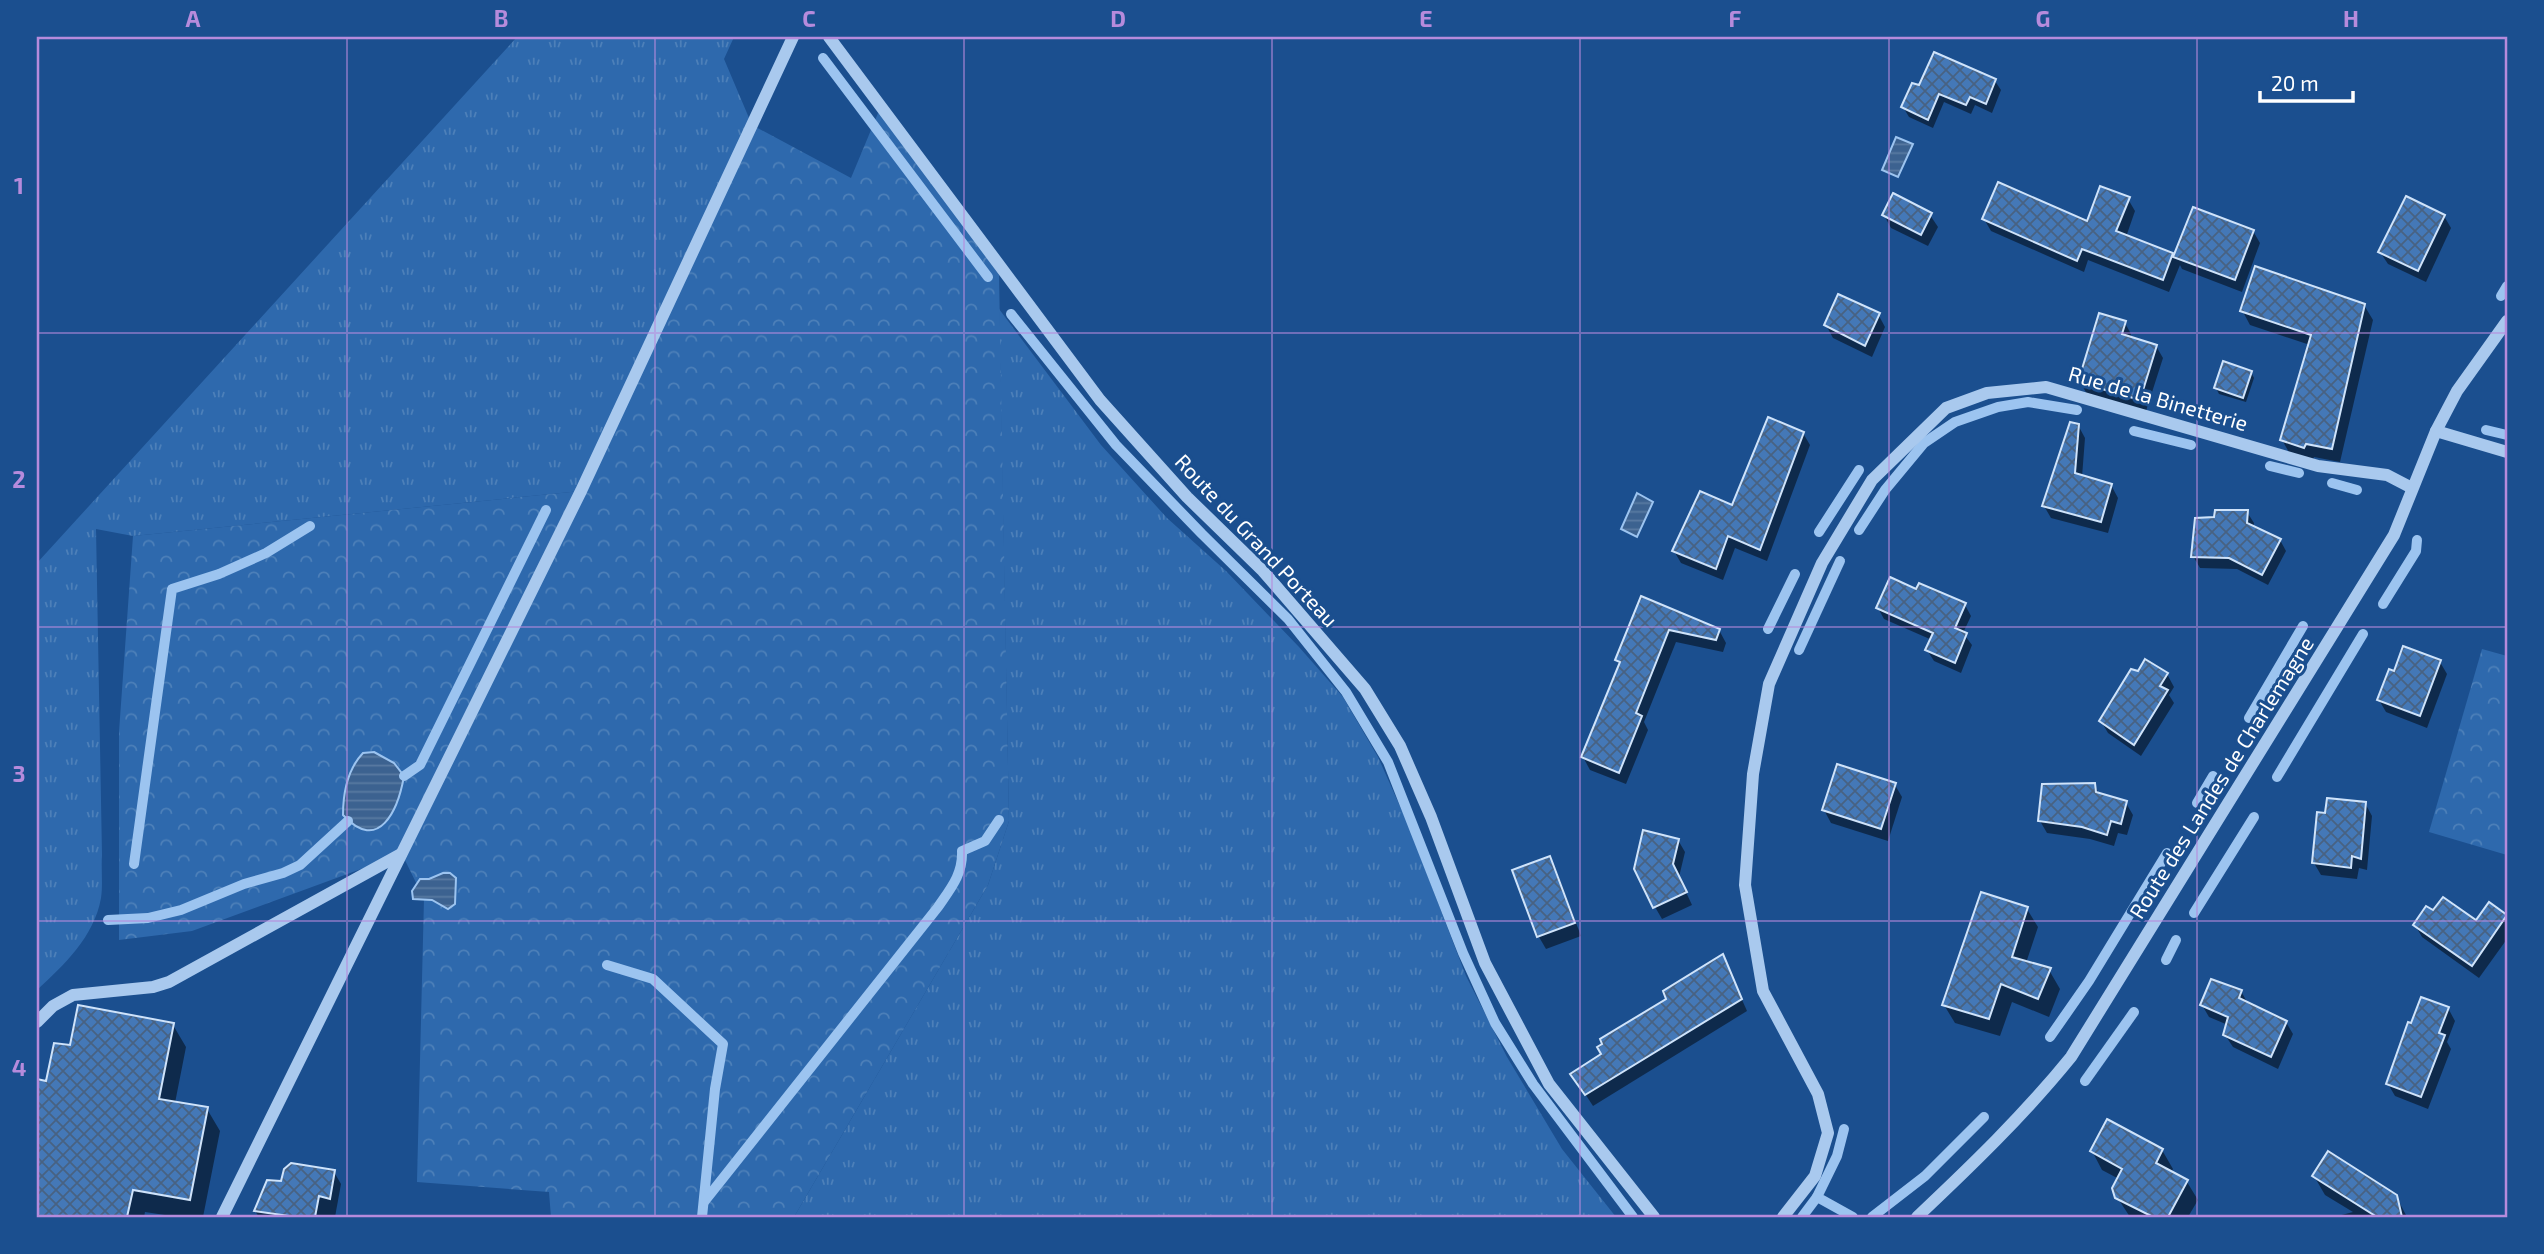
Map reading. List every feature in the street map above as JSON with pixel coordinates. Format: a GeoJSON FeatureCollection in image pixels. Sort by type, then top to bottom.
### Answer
{"type":"FeatureCollection","features":[{"type":"Feature","properties":{"kind":"street"},"geometry":{"type":"LineString","coordinates":[[222,1217],[581,491],[793,37]]}},
{"type":"Feature","properties":{"kind":"street","name":"Route du Grand Porteau"},"geometry":{"type":"LineString","coordinates":[[829,37],[1100,400],[1187,497],[1264,571],[1365,689],[1400,746],[1431,817],[1485,963],[1549,1084],[1654,1217]]}},
{"type":"Feature","properties":{"kind":"street","name":"Route des Landes de Charlemagne"},"geometry":{"type":"LineString","coordinates":[[1917,1217],[2032,1105],[2071,1057],[2394,535],[2436,430],[2457,391],[2507,321]]}},
{"type":"Feature","properties":{"kind":"street","name":"Rue de la Binetterie"},"geometry":{"type":"LineString","coordinates":[[1783,1217],[1815,1176],[1828,1133],[1818,1094],[1763,991],[1745,885],[1753,774],[1769,684],[1822,564],[1872,480],[1946,408],[1987,393],[2046,387],[2318,466],[2387,475],[2412,488]]}},
{"type":"Feature","properties":{"kind":"street"},"geometry":{"type":"LineString","coordinates":[[2436,430],[2507,452]]}},
{"type":"Feature","properties":{"kind":"street"},"geometry":{"type":"LineString","coordinates":[[37,1022],[53,1006],[73,995],[131,990],[169,982],[402,854]]}},
{"type":"Feature","properties":{"kind":"green space"},"geometry":{"type":"Polygon","coordinates":[[[517,37],[734,37],[724,59],[752,125],[581,491],[133,536],[96,529],[101,898],[85,938],[37,990],[37,563],[517,37]]]}},
{"type":"Feature","properties":{"kind":"green space"},"geometry":{"type":"Polygon","coordinates":[[[881,106],[999,275],[1009,821],[988,885],[794,1217],[551,1217],[549,1192],[417,1182],[424,899],[402,854],[192,931],[119,940],[119,732],[133,536],[581,491],[752,125],[851,178],[881,106]]]}},
{"type":"Feature","properties":{"kind":"green space"},"geometry":{"type":"Polygon","coordinates":[[[999,309],[1101,445],[1167,518],[1226,571],[1343,697],[1378,757],[1407,822],[1466,976],[1507,1057],[1562,1149],[1616,1217],[794,1217],[988,885],[1009,821],[999,309]]]}},
{"type":"Feature","properties":{"kind":"green space"},"geometry":{"type":"Polygon","coordinates":[[[2482,649],[2507,656],[2507,855],[2429,832],[2482,649]]]}},
{"type":"Feature","properties":{"kind":"shaded area"},"geometry":{"type":"Polygon","coordinates":[[[1896,137],[1913,144],[1898,177],[1882,170],[1896,137]]]}},
{"type":"Feature","properties":{"kind":"shaded area"},"geometry":{"type":"Polygon","coordinates":[[[1637,493],[1653,502],[1637,537],[1621,529],[1637,493]]]}},
{"type":"Feature","properties":{"kind":"shaded area"},"geometry":{"type":"Polygon","coordinates":[[[374,752],[394,763],[404,776],[392,814],[377,829],[367,830],[356,826],[343,815],[344,798],[347,782],[358,760],[363,753],[374,752]]]}},
{"type":"Feature","properties":{"kind":"shaded area"},"geometry":{"type":"Polygon","coordinates":[[[450,873],[456,878],[455,904],[448,909],[432,900],[413,899],[412,891],[420,879],[429,879],[450,873]]]}},
{"type":"Feature","properties":{"kind":"building"},"geometry":{"type":"Polygon","coordinates":[[[1934,52],[1996,79],[1986,104],[1970,97],[1966,105],[1939,94],[1928,120],[1901,107],[1912,83],[1919,85],[1934,52]]]}},
{"type":"Feature","properties":{"kind":"building"},"geometry":{"type":"Polygon","coordinates":[[[1998,182],[2087,221],[2100,186],[2130,197],[2116,231],[2173,253],[2163,280],[2082,249],[2077,261],[1982,219],[1998,182]]]}},
{"type":"Feature","properties":{"kind":"building"},"geometry":{"type":"Polygon","coordinates":[[[1893,193],[1932,213],[1921,235],[1882,215],[1893,193]]]}},
{"type":"Feature","properties":{"kind":"building"},"geometry":{"type":"Polygon","coordinates":[[[2406,196],[2445,215],[2418,271],[2378,252],[2406,196]]]}},
{"type":"Feature","properties":{"kind":"building"},"geometry":{"type":"Polygon","coordinates":[[[2193,207],[2254,230],[2235,280],[2173,257],[2193,207]]]}},
{"type":"Feature","properties":{"kind":"building"},"geometry":{"type":"Polygon","coordinates":[[[2255,266],[2365,304],[2332,449],[2306,444],[2304,448],[2280,440],[2311,335],[2240,311],[2255,266]]]}},
{"type":"Feature","properties":{"kind":"building"},"geometry":{"type":"Polygon","coordinates":[[[1838,294],[1880,313],[1865,346],[1824,325],[1838,294]]]}},
{"type":"Feature","properties":{"kind":"building"},"geometry":{"type":"Polygon","coordinates":[[[2099,313],[2126,321],[2122,334],[2157,345],[2140,400],[2078,382],[2099,313]]]}},
{"type":"Feature","properties":{"kind":"building"},"geometry":{"type":"Polygon","coordinates":[[[2223,361],[2252,371],[2243,398],[2214,388],[2223,361]]]}},
{"type":"Feature","properties":{"kind":"building"},"geometry":{"type":"Polygon","coordinates":[[[1768,417],[1804,432],[1760,550],[1728,536],[1716,569],[1672,551],[1700,491],[1732,505],[1768,417]]]}},
{"type":"Feature","properties":{"kind":"building"},"geometry":{"type":"Polygon","coordinates":[[[2070,422],[2079,424],[2075,473],[2112,484],[2101,522],[2042,506],[2070,422]]]}},
{"type":"Feature","properties":{"kind":"building"},"geometry":{"type":"Polygon","coordinates":[[[2215,510],[2248,510],[2247,523],[2281,539],[2262,575],[2229,558],[2191,557],[2195,518],[2214,517],[2215,510]]]}},
{"type":"Feature","properties":{"kind":"building"},"geometry":{"type":"Polygon","coordinates":[[[1890,577],[1916,589],[1919,583],[1966,603],[1955,628],[1967,633],[1955,663],[1925,650],[1933,633],[1876,608],[1890,577]]]}},
{"type":"Feature","properties":{"kind":"building"},"geometry":{"type":"Polygon","coordinates":[[[1641,596],[1720,629],[1716,640],[1669,630],[1636,713],[1642,716],[1619,773],[1581,757],[1620,662],[1615,660],[1641,596]]]}},
{"type":"Feature","properties":{"kind":"building"},"geometry":{"type":"Polygon","coordinates":[[[2403,646],[2441,660],[2420,716],[2377,700],[2389,669],[2394,671],[2403,646]]]}},
{"type":"Feature","properties":{"kind":"building"},"geometry":{"type":"Polygon","coordinates":[[[2145,659],[2168,673],[2160,686],[2168,690],[2134,745],[2099,721],[2131,669],[2138,671],[2145,659]]]}},
{"type":"Feature","properties":{"kind":"building"},"geometry":{"type":"Polygon","coordinates":[[[1837,764],[1896,783],[1881,829],[1822,810],[1837,764]]]}},
{"type":"Feature","properties":{"kind":"building"},"geometry":{"type":"Polygon","coordinates":[[[2095,783],[2096,792],[2127,801],[2121,824],[2111,821],[2107,835],[2082,827],[2038,821],[2042,784],[2095,783]]]}},
{"type":"Feature","properties":{"kind":"building"},"geometry":{"type":"Polygon","coordinates":[[[2327,798],[2366,802],[2361,859],[2352,856],[2351,868],[2312,863],[2317,812],[2325,813],[2327,798]]]}},
{"type":"Feature","properties":{"kind":"building"},"geometry":{"type":"Polygon","coordinates":[[[1643,830],[1679,839],[1673,864],[1687,892],[1653,908],[1634,869],[1643,830]]]}},
{"type":"Feature","properties":{"kind":"building"},"geometry":{"type":"Polygon","coordinates":[[[1550,856],[1575,923],[1537,937],[1512,870],[1550,856]]]}},
{"type":"Feature","properties":{"kind":"building"},"geometry":{"type":"Polygon","coordinates":[[[1981,892],[2028,907],[2012,957],[2051,968],[2038,999],[2001,984],[1989,1019],[1942,1005],[1981,892]]]}},
{"type":"Feature","properties":{"kind":"building"},"geometry":{"type":"Polygon","coordinates":[[[2443,897],[2476,920],[2489,902],[2507,915],[2472,966],[2413,925],[2426,906],[2433,910],[2443,897]]]}},
{"type":"Feature","properties":{"kind":"building"},"geometry":{"type":"Polygon","coordinates":[[[1723,954],[1742,999],[1585,1095],[1570,1074],[1601,1054],[1597,1047],[1602,1044],[1600,1039],[1666,999],[1663,991],[1723,954]]]}},
{"type":"Feature","properties":{"kind":"building"},"geometry":{"type":"Polygon","coordinates":[[[2211,979],[2242,990],[2239,998],[2287,1021],[2271,1057],[2223,1035],[2228,1017],[2200,1005],[2211,979]]]}},
{"type":"Feature","properties":{"kind":"building"},"geometry":{"type":"Polygon","coordinates":[[[2421,997],[2449,1007],[2439,1033],[2445,1035],[2421,1097],[2386,1084],[2408,1022],[2411,1023],[2421,997]]]}},
{"type":"Feature","properties":{"kind":"building"},"geometry":{"type":"Polygon","coordinates":[[[78,1005],[174,1023],[159,1099],[208,1107],[190,1200],[133,1190],[127,1217],[37,1217],[37,1079],[46,1081],[54,1043],[70,1045],[78,1005]]]}},
{"type":"Feature","properties":{"kind":"building"},"geometry":{"type":"Polygon","coordinates":[[[2107,1119],[2163,1149],[2156,1163],[2188,1180],[2168,1217],[2153,1217],[2115,1198],[2112,1188],[2122,1169],[2090,1151],[2107,1119]]]}},
{"type":"Feature","properties":{"kind":"building"},"geometry":{"type":"Polygon","coordinates":[[[2328,1151],[2397,1195],[2402,1217],[2377,1217],[2312,1176],[2328,1151]]]}},
{"type":"Feature","properties":{"kind":"building"},"geometry":{"type":"Polygon","coordinates":[[[291,1163],[335,1170],[330,1199],[319,1196],[315,1217],[254,1211],[267,1180],[281,1181],[284,1169],[291,1163]]]}},
{"type":"Feature","properties":{"kind":"waterway"},"geometry":{"type":"LineString","coordinates":[[823,58],[988,277]]}},
{"type":"Feature","properties":{"kind":"waterway"},"geometry":{"type":"LineString","coordinates":[[2501,296],[2507,286]]}},
{"type":"Feature","properties":{"kind":"waterway"},"geometry":{"type":"LineString","coordinates":[[1011,314],[1116,445],[1288,619],[1346,692],[1388,762],[1463,953],[1495,1023],[1533,1084],[1633,1217]]}},
{"type":"Feature","properties":{"kind":"waterway"},"geometry":{"type":"LineString","coordinates":[[1859,530],[1885,490],[1924,443],[1955,422],[1998,407],[2028,402],[2077,410]]}},
{"type":"Feature","properties":{"kind":"waterway"},"geometry":{"type":"LineString","coordinates":[[2486,430],[2507,435]]}},
{"type":"Feature","properties":{"kind":"waterway"},"geometry":{"type":"LineString","coordinates":[[2134,431],[2191,445]]}},
{"type":"Feature","properties":{"kind":"waterway"},"geometry":{"type":"LineString","coordinates":[[2270,466],[2299,473]]}},
{"type":"Feature","properties":{"kind":"waterway"},"geometry":{"type":"LineString","coordinates":[[1819,532],[1859,470]]}},
{"type":"Feature","properties":{"kind":"waterway"},"geometry":{"type":"LineString","coordinates":[[2332,483],[2357,490]]}},
{"type":"Feature","properties":{"kind":"waterway"},"geometry":{"type":"LineString","coordinates":[[404,776],[420,765],[546,510]]}},
{"type":"Feature","properties":{"kind":"waterway"},"geometry":{"type":"LineString","coordinates":[[134,864],[172,589],[219,574],[266,553],[310,526]]}},
{"type":"Feature","properties":{"kind":"waterway"},"geometry":{"type":"LineString","coordinates":[[2383,604],[2416,551],[2417,540]]}},
{"type":"Feature","properties":{"kind":"waterway"},"geometry":{"type":"LineString","coordinates":[[1799,650],[1840,561]]}},
{"type":"Feature","properties":{"kind":"waterway"},"geometry":{"type":"LineString","coordinates":[[1768,629],[1795,574]]}},
{"type":"Feature","properties":{"kind":"waterway"},"geometry":{"type":"LineString","coordinates":[[2249,718],[2303,626]]}},
{"type":"Feature","properties":{"kind":"waterway"},"geometry":{"type":"LineString","coordinates":[[2277,777],[2363,634]]}},
{"type":"Feature","properties":{"kind":"waterway"},"geometry":{"type":"LineString","coordinates":[[2197,803],[2213,776]]}},
{"type":"Feature","properties":{"kind":"waterway"},"geometry":{"type":"LineString","coordinates":[[2194,913],[2254,817]]}},
{"type":"Feature","properties":{"kind":"waterway"},"geometry":{"type":"LineString","coordinates":[[704,1202],[938,907],[958,874],[962,851],[985,841],[999,820]]}},
{"type":"Feature","properties":{"kind":"waterway"},"geometry":{"type":"LineString","coordinates":[[108,920],[148,918],[181,910],[244,884],[283,873],[300,865],[348,821]]}},
{"type":"Feature","properties":{"kind":"waterway"},"geometry":{"type":"LineString","coordinates":[[2050,1037],[2089,981],[2167,853]]}},
{"type":"Feature","properties":{"kind":"waterway"},"geometry":{"type":"LineString","coordinates":[[2166,960],[2176,940]]}},
{"type":"Feature","properties":{"kind":"waterway"},"geometry":{"type":"LineString","coordinates":[[607,965],[653,979],[723,1044],[715,1089],[702,1217]]}},
{"type":"Feature","properties":{"kind":"waterway"},"geometry":{"type":"LineString","coordinates":[[2085,1081],[2134,1012]]}},
{"type":"Feature","properties":{"kind":"waterway"},"geometry":{"type":"LineString","coordinates":[[1872,1217],[1925,1176],[1984,1117]]}},
{"type":"Feature","properties":{"kind":"waterway"},"geometry":{"type":"LineString","coordinates":[[1844,1129],[1837,1156],[1817,1197],[1853,1217]]}},
{"type":"Feature","properties":{"kind":"waterway"},"geometry":{"type":"LineString","coordinates":[[1802,1217],[1817,1197]]}}]}
